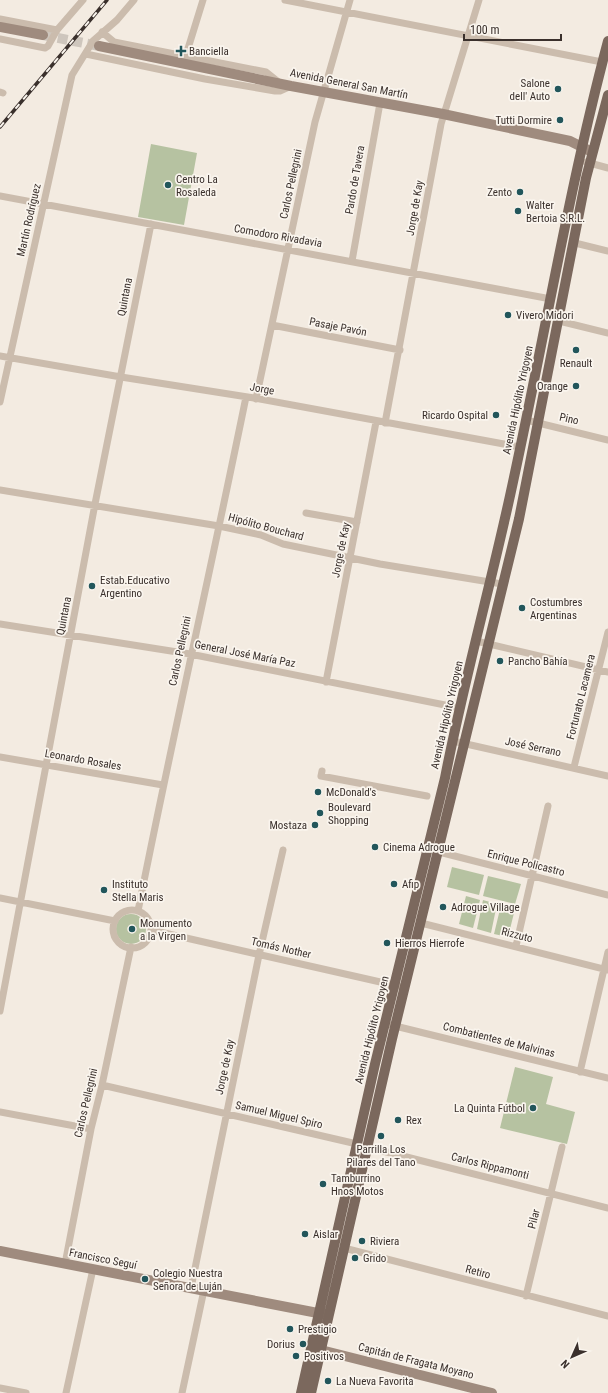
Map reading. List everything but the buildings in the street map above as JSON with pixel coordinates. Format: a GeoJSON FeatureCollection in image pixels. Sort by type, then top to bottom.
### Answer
{"type":"FeatureCollection","features":[{"type":"Feature","properties":{"kind":"main road"},"geometry":{"type":"LineString","coordinates":[[0,27],[47,37]]}},
{"type":"Feature","properties":{"kind":"main road","name":"Avenida Hipólito Yrigoyen"},"geometry":{"type":"LineString","coordinates":[[325,1314],[357,1144],[446,778],[452,741],[490,582],[526,420],[578,159],[608,41]]}},
{"type":"Feature","properties":{"kind":"main road","name":"Avenida General San Martín"},"geometry":{"type":"LineString","coordinates":[[95,46],[286,85],[443,114],[570,141],[592,152]]}},
{"type":"Feature","properties":{"kind":"main road","name":"Avenida Hipólito Yrigoyen"},"geometry":{"type":"LineString","coordinates":[[301,1393],[316,1349],[344,1248],[502,584],[519,519],[589,163],[608,95]]}},
{"type":"Feature","properties":{"kind":"main road","name":"Francisco Seguí"},"geometry":{"type":"LineString","coordinates":[[0,1251],[325,1314]]}},
{"type":"Feature","properties":{"kind":"main road","name":"Avenida Hipólito Yrigoyen"},"geometry":{"type":"LineString","coordinates":[[311,1393],[316,1349]]}},
{"type":"Feature","properties":{"kind":"main road","name":"Capitán de Fragata Moyano"},"geometry":{"type":"LineString","coordinates":[[316,1349],[492,1393]]}},
{"type":"Feature","properties":{"kind":"street"},"geometry":{"type":"LineString","coordinates":[[0,39],[45,48],[48,46],[47,37],[57,30],[83,0]]}},
{"type":"Feature","properties":{"kind":"street","name":"Martín Rodríguez"},"geometry":{"type":"LineString","coordinates":[[0,402],[71,81],[76,68],[86,54],[95,46],[102,32],[117,20],[134,0]]}},
{"type":"Feature","properties":{"kind":"street"},"geometry":{"type":"LineString","coordinates":[[186,56],[203,0]]}},
{"type":"Feature","properties":{"kind":"street"},"geometry":{"type":"LineString","coordinates":[[285,0],[602,62]]}},
{"type":"Feature","properties":{"kind":"street","name":"Carlos Pellegrini"},"geometry":{"type":"LineString","coordinates":[[256,399],[323,92],[350,0]]}},
{"type":"Feature","properties":{"kind":"street","name":"Jorge de Kay"},"geometry":{"type":"LineString","coordinates":[[385,423],[400,350],[443,114],[479,0]]}},
{"type":"Feature","properties":{"kind":"street"},"geometry":{"type":"LineString","coordinates":[[0,19],[57,30]]}},
{"type":"Feature","properties":{"kind":"street"},"geometry":{"type":"LineString","coordinates":[[86,54],[205,79],[275,91],[280,91],[286,85],[266,72],[114,42],[102,32]]}},
{"type":"Feature","properties":{"kind":"street","name":"Pardo de Tavera"},"geometry":{"type":"LineString","coordinates":[[352,261],[380,103]]}},
{"type":"Feature","properties":{"kind":"street"},"geometry":{"type":"LineString","coordinates":[[578,159],[608,168]]}},
{"type":"Feature","properties":{"kind":"street","name":"Comodoro Rivadavia"},"geometry":{"type":"LineString","coordinates":[[0,196],[551,299]]}},
{"type":"Feature","properties":{"kind":"street","name":"Quintana"},"geometry":{"type":"LineString","coordinates":[[0,1012],[95,504],[151,224]]}},
{"type":"Feature","properties":{"kind":"street"},"geometry":{"type":"LineString","coordinates":[[574,243],[608,251]]}},
{"type":"Feature","properties":{"kind":"street"},"geometry":{"type":"LineString","coordinates":[[559,321],[608,333]]}},
{"type":"Feature","properties":{"kind":"street","name":"Pasaje Pavón"},"geometry":{"type":"LineString","coordinates":[[272,325],[400,350]]}},
{"type":"Feature","properties":{"kind":"street","name":"Jorge"},"geometry":{"type":"LineString","coordinates":[[0,356],[121,378],[246,397],[376,422],[520,447]]}},
{"type":"Feature","properties":{"kind":"street","name":"Carlos Pellegrini"},"geometry":{"type":"LineString","coordinates":[[138,911],[190,654],[220,526],[246,397]]}},
{"type":"Feature","properties":{"kind":"street","name":"Pino"},"geometry":{"type":"LineString","coordinates":[[526,420],[608,440]]}},
{"type":"Feature","properties":{"kind":"street","name":"Jorge de Kay"},"geometry":{"type":"LineString","coordinates":[[326,682],[376,422]]}},
{"type":"Feature","properties":{"kind":"street","name":"Hipólito Bouchard"},"geometry":{"type":"LineString","coordinates":[[0,490],[95,504],[220,526],[261,535],[284,544],[380,564],[502,584]]}},
{"type":"Feature","properties":{"kind":"street"},"geometry":{"type":"LineString","coordinates":[[306,512],[357,522]]}},
{"type":"Feature","properties":{"kind":"street","name":"General José María Paz"},"geometry":{"type":"LineString","coordinates":[[0,624],[190,654],[460,708]]}},
{"type":"Feature","properties":{"kind":"street","name":"Fortunato Lacamera"},"geometry":{"type":"LineString","coordinates":[[574,767],[600,670],[608,632]]}},
{"type":"Feature","properties":{"kind":"street"},"geometry":{"type":"LineString","coordinates":[[476,641],[608,672]]}},
{"type":"Feature","properties":{"kind":"street","name":"José Serrano"},"geometry":{"type":"LineString","coordinates":[[452,741],[574,767],[608,776]]}},
{"type":"Feature","properties":{"kind":"street","name":"Leonardo Rosales"},"geometry":{"type":"LineString","coordinates":[[0,757],[163,785]]}},
{"type":"Feature","properties":{"kind":"street"},"geometry":{"type":"LineString","coordinates":[[322,771],[321,776],[427,796]]}},
{"type":"Feature","properties":{"kind":"street"},"geometry":{"type":"LineString","coordinates":[[516,946],[548,806]]}},
{"type":"Feature","properties":{"kind":"street","name":"Jorge de Kay"},"geometry":{"type":"LineString","coordinates":[[191,1288],[259,955],[283,850]]}},
{"type":"Feature","properties":{"kind":"street","name":"Enrique Policastro"},"geometry":{"type":"LineString","coordinates":[[439,852],[608,895]]}},
{"type":"Feature","properties":{"kind":"street"},"geometry":{"type":"LineString","coordinates":[[0,898],[115,922]]}},
{"type":"Feature","properties":{"kind":"street"},"geometry":{"type":"LineString","coordinates":[[127,911],[138,911],[147,918],[151,930],[147,940],[142,944],[131,947],[126,946],[118,941],[114,932],[115,922],[118,917],[127,911]]}},
{"type":"Feature","properties":{"kind":"street","name":"Rizzuto"},"geometry":{"type":"LineString","coordinates":[[421,923],[606,969]]}},
{"type":"Feature","properties":{"kind":"street","name":"Tomás Nother"},"geometry":{"type":"LineString","coordinates":[[151,930],[406,988]]}},
{"type":"Feature","properties":{"kind":"street","name":"Carlos Pellegrini"},"geometry":{"type":"LineString","coordinates":[[65,1264],[90,1129],[102,1085],[131,947]]}},
{"type":"Feature","properties":{"kind":"street"},"geometry":{"type":"LineString","coordinates":[[580,1072],[606,969],[608,952]]}},
{"type":"Feature","properties":{"kind":"street","name":"Combatientes de Malvinas"},"geometry":{"type":"LineString","coordinates":[[386,1024],[608,1078]]}},
{"type":"Feature","properties":{"kind":"street","name":"Samuel Miguel Spiro"},"geometry":{"type":"LineString","coordinates":[[102,1085],[357,1144]]}},
{"type":"Feature","properties":{"kind":"street"},"geometry":{"type":"LineString","coordinates":[[0,1112],[90,1129]]}},
{"type":"Feature","properties":{"kind":"street","name":"Carlos Rippamonti"},"geometry":{"type":"LineString","coordinates":[[367,1147],[552,1192],[608,1208]]}},
{"type":"Feature","properties":{"kind":"street","name":"Pilar"},"geometry":{"type":"LineString","coordinates":[[526,1296],[562,1147]]}},
{"type":"Feature","properties":{"kind":"street","name":"Retiro"},"geometry":{"type":"LineString","coordinates":[[344,1248],[608,1316]]}},
{"type":"Feature","properties":{"kind":"street"},"geometry":{"type":"LineString","coordinates":[[66,1393],[93,1269]]}},
{"type":"Feature","properties":{"kind":"street"},"geometry":{"type":"LineString","coordinates":[[182,1393],[204,1290]]}},
{"type":"Feature","properties":{"kind":"street"},"geometry":{"type":"LineString","coordinates":[[0,1388],[26,1393]]}},
{"type":"Feature","properties":{"kind":"green space","name":"Centro La Rosaleda"},"geometry":{"type":"Polygon","coordinates":[[[151,144],[197,153],[184,225],[138,217],[151,144]]]}},
{"type":"Feature","properties":{"kind":"green space"},"geometry":{"type":"Polygon","coordinates":[[[452,867],[484,875],[479,895],[447,887],[452,867]]]}},
{"type":"Feature","properties":{"kind":"green space"},"geometry":{"type":"Polygon","coordinates":[[[488,876],[521,884],[515,904],[483,896],[488,876]]]}},
{"type":"Feature","properties":{"kind":"green space"},"geometry":{"type":"Polygon","coordinates":[[[466,896],[480,900],[473,928],[459,924],[466,896]]]}},
{"type":"Feature","properties":{"kind":"green space"},"geometry":{"type":"Polygon","coordinates":[[[483,900],[497,904],[491,933],[477,929],[483,900]]]}},
{"type":"Feature","properties":{"kind":"green space"},"geometry":{"type":"Polygon","coordinates":[[[501,905],[515,909],[508,937],[494,934],[501,905]]]}},
{"type":"Feature","properties":{"kind":"green space"},"geometry":{"type":"Polygon","coordinates":[[[131,914],[142,918],[146,929],[142,940],[131,944],[120,940],[116,929],[120,918],[131,914]]]}},
{"type":"Feature","properties":{"kind":"green space","name":"La Quinta Fútbol"},"geometry":{"type":"Polygon","coordinates":[[[515,1067],[553,1077],[546,1104],[575,1112],[567,1144],[500,1128],[515,1067]]]}},
{"type":"Feature","properties":{"kind":"tunnel"},"geometry":{"type":"LineString","coordinates":[[43,35],[99,46]]}},
{"type":"Feature","properties":{"kind":"railway"},"geometry":{"type":"LineString","coordinates":[[0,127],[107,0]]}},
{"type":"Feature","properties":{"kind":"place","name":"Banciella"},"geometry":{"type":"Point","coordinates":[181,51]}},
{"type":"Feature","properties":{"kind":"place","name":"Salone dell' Auto"},"geometry":{"type":"Point","coordinates":[558,89]}},
{"type":"Feature","properties":{"kind":"place","name":"Tutti Dormire"},"geometry":{"type":"Point","coordinates":[560,120]}},
{"type":"Feature","properties":{"kind":"place","name":"Centro La Rosaleda"},"geometry":{"type":"Point","coordinates":[168,185]}},
{"type":"Feature","properties":{"kind":"place","name":"Zento"},"geometry":{"type":"Point","coordinates":[520,192]}},
{"type":"Feature","properties":{"kind":"place","name":"Walter Bertoia S.R.L."},"geometry":{"type":"Point","coordinates":[518,211]}},
{"type":"Feature","properties":{"kind":"place","name":"Vivero Midori"},"geometry":{"type":"Point","coordinates":[508,315]}},
{"type":"Feature","properties":{"kind":"place","name":"Renault"},"geometry":{"type":"Point","coordinates":[576,350]}},
{"type":"Feature","properties":{"kind":"place","name":"Orange"},"geometry":{"type":"Point","coordinates":[576,386]}},
{"type":"Feature","properties":{"kind":"place","name":"Ricardo Ospital"},"geometry":{"type":"Point","coordinates":[496,415]}},
{"type":"Feature","properties":{"kind":"place","name":"Estab.Educativo Argentino"},"geometry":{"type":"Point","coordinates":[92,586]}},
{"type":"Feature","properties":{"kind":"place","name":"Costumbres Argentinas"},"geometry":{"type":"Point","coordinates":[522,608]}},
{"type":"Feature","properties":{"kind":"place","name":"Pancho Bahía"},"geometry":{"type":"Point","coordinates":[500,661]}},
{"type":"Feature","properties":{"kind":"place","name":"McDonald's"},"geometry":{"type":"Point","coordinates":[318,792]}},
{"type":"Feature","properties":{"kind":"place","name":"Boulevard Shopping"},"geometry":{"type":"Point","coordinates":[320,813]}},
{"type":"Feature","properties":{"kind":"place","name":"Mostaza"},"geometry":{"type":"Point","coordinates":[315,825]}},
{"type":"Feature","properties":{"kind":"place","name":"Cinema Adrogue"},"geometry":{"type":"Point","coordinates":[375,847]}},
{"type":"Feature","properties":{"kind":"place","name":"Afip"},"geometry":{"type":"Point","coordinates":[394,884]}},
{"type":"Feature","properties":{"kind":"place","name":"Instituto Stella Maris"},"geometry":{"type":"Point","coordinates":[104,890]}},
{"type":"Feature","properties":{"kind":"place","name":"Adrogue Village"},"geometry":{"type":"Point","coordinates":[443,907]}},
{"type":"Feature","properties":{"kind":"place","name":"Monumento a la Virgen"},"geometry":{"type":"Point","coordinates":[132,929]}},
{"type":"Feature","properties":{"kind":"place","name":"Hierros Hierrofe"},"geometry":{"type":"Point","coordinates":[387,943]}},
{"type":"Feature","properties":{"kind":"place","name":"La Quinta Fútbol"},"geometry":{"type":"Point","coordinates":[533,1108]}},
{"type":"Feature","properties":{"kind":"place","name":"Rex"},"geometry":{"type":"Point","coordinates":[398,1120]}},
{"type":"Feature","properties":{"kind":"place","name":"Parrilla Los Pilares del Tano"},"geometry":{"type":"Point","coordinates":[381,1136]}},
{"type":"Feature","properties":{"kind":"place","name":"Tamburrino Hnos Motos"},"geometry":{"type":"Point","coordinates":[323,1184]}},
{"type":"Feature","properties":{"kind":"place","name":"Aislar"},"geometry":{"type":"Point","coordinates":[305,1234]}},
{"type":"Feature","properties":{"kind":"place","name":"Riviera"},"geometry":{"type":"Point","coordinates":[362,1241]}},
{"type":"Feature","properties":{"kind":"place","name":"Grido"},"geometry":{"type":"Point","coordinates":[355,1258]}},
{"type":"Feature","properties":{"kind":"place","name":"Colegio Nuestra Señora de Luján"},"geometry":{"type":"Point","coordinates":[145,1279]}},
{"type":"Feature","properties":{"kind":"place","name":"Prestigio"},"geometry":{"type":"Point","coordinates":[290,1329]}},
{"type":"Feature","properties":{"kind":"place","name":"Dorius"},"geometry":{"type":"Point","coordinates":[303,1344]}},
{"type":"Feature","properties":{"kind":"place","name":"Positivos"},"geometry":{"type":"Point","coordinates":[296,1356]}},
{"type":"Feature","properties":{"kind":"place","name":"La Nueva Favorita"},"geometry":{"type":"Point","coordinates":[328,1381]}}]}
